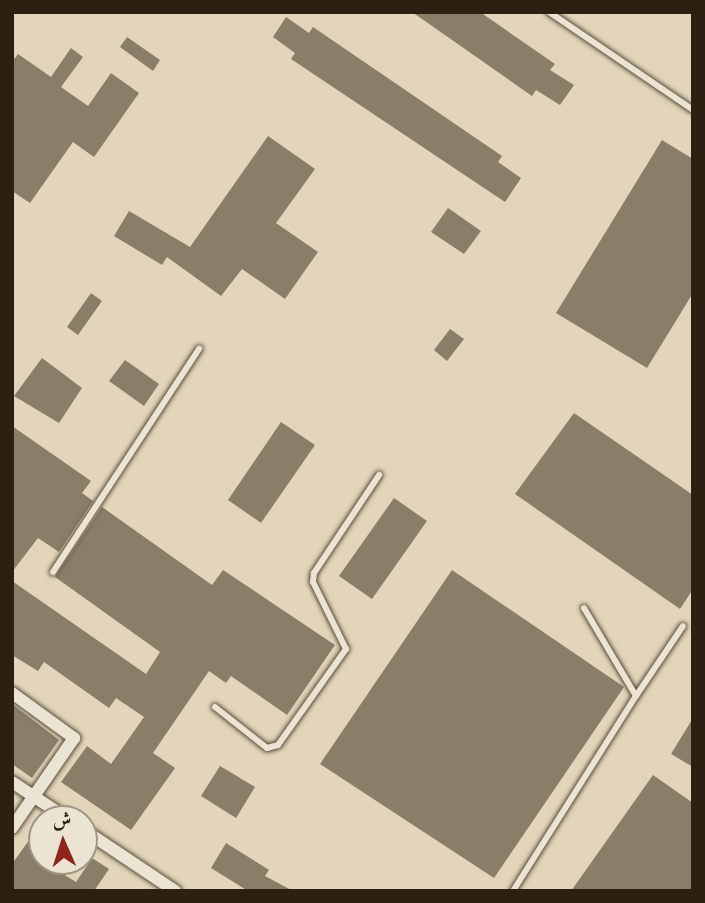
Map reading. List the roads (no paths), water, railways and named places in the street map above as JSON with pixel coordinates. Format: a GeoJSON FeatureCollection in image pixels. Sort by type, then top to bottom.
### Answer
{"type":"FeatureCollection","features":[{"type":"Feature","properties":{"kind":"street"},"geometry":{"type":"LineString","coordinates":[[12,693],[74,738],[12,828]]}},
{"type":"Feature","properties":{"kind":"street"},"geometry":{"type":"LineString","coordinates":[[12,782],[47,805]]}},
{"type":"Feature","properties":{"kind":"street"},"geometry":{"type":"LineString","coordinates":[[98,839],[175,891]]}},
{"type":"Feature","properties":{"kind":"lane"},"geometry":{"type":"LineString","coordinates":[[549,12],[693,110]]}},
{"type":"Feature","properties":{"kind":"lane"},"geometry":{"type":"LineString","coordinates":[[53,572],[199,349]]}},
{"type":"Feature","properties":{"kind":"lane"},"geometry":{"type":"LineString","coordinates":[[215,707],[267,747],[278,745],[339,660],[346,642],[313,582],[314,573],[379,475]]}},
{"type":"Feature","properties":{"kind":"lane"},"geometry":{"type":"LineString","coordinates":[[583,608],[636,696]]}},
{"type":"Feature","properties":{"kind":"lane"},"geometry":{"type":"LineString","coordinates":[[513,891],[683,626]]}}]}
